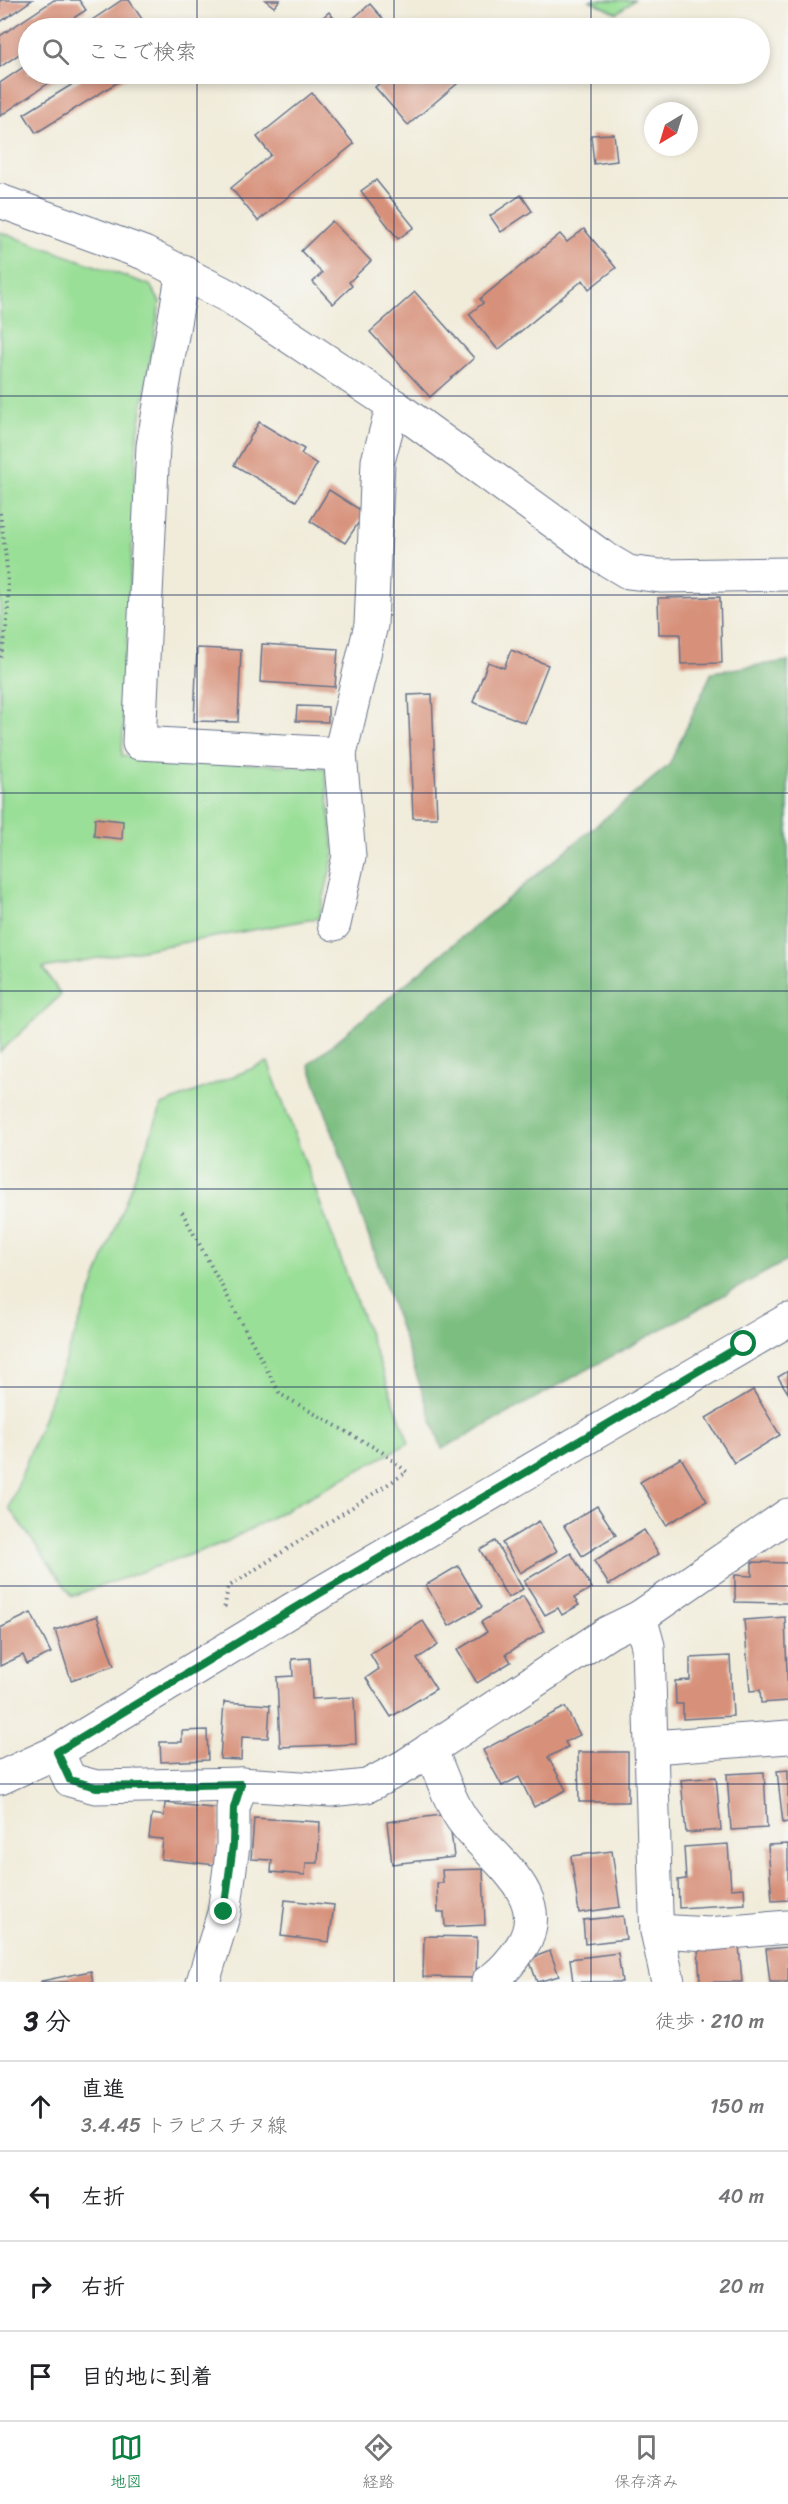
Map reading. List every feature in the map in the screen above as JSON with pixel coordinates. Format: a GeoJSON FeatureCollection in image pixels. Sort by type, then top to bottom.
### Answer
{"type":"FeatureCollection","features":[{"type":"Feature","properties":{"kind":"street"},"geometry":{"type":"LineString","coordinates":[[0,201],[144,253],[230,297],[393,405],[601,556],[628,572],[660,576],[788,574]]}},
{"type":"Feature","properties":{"kind":"street"},"geometry":{"type":"LineString","coordinates":[[183,271],[153,446],[139,743],[340,754]]}},
{"type":"Feature","properties":{"kind":"street"},"geometry":{"type":"LineString","coordinates":[[334,924],[349,856],[340,754],[371,625],[378,460],[393,405]]}},
{"type":"Feature","properties":{"kind":"street"},"geometry":{"type":"LineString","coordinates":[[0,1778],[57,1752],[293,1609],[788,1320]]}},
{"type":"Feature","properties":{"kind":"street"},"geometry":{"type":"LineString","coordinates":[[57,1752],[70,1780],[96,1787],[241,1784],[350,1789],[367,1786],[430,1749],[609,1632],[640,1617],[788,1515]]}},
{"type":"Feature","properties":{"kind":"street"},"geometry":{"type":"LineString","coordinates":[[640,1617],[648,1646],[657,1931],[668,1982]]}},
{"type":"Feature","properties":{"kind":"street"},"geometry":{"type":"LineString","coordinates":[[652,1747],[788,1737]]}},
{"type":"Feature","properties":{"kind":"street"},"geometry":{"type":"LineString","coordinates":[[430,1749],[460,1816],[519,1882],[529,1910],[530,1926],[526,1940],[507,1966],[488,1982]]}},
{"type":"Feature","properties":{"kind":"street"},"geometry":{"type":"LineString","coordinates":[[203,1982],[224,1912],[233,1845],[234,1808],[241,1784]]}},
{"type":"Feature","properties":{"kind":"street"},"geometry":{"type":"LineString","coordinates":[[657,1931],[709,1934],[788,1927]]}},
{"type":"Feature","properties":{"kind":"path"},"geometry":{"type":"LineString","coordinates":[[0,513],[9,573],[5,640],[0,658]]}},
{"type":"Feature","properties":{"kind":"path"},"geometry":{"type":"LineString","coordinates":[[182,1212],[280,1394],[382,1452],[407,1472],[228,1587],[224,1611]]}},
{"type":"Feature","properties":{"kind":"green space"},"geometry":{"type":"Polygon","coordinates":[[[589,0],[634,0],[617,13],[589,0]]]}},
{"type":"Feature","properties":{"kind":"green space"},"geometry":{"type":"Polygon","coordinates":[[[0,232],[150,285],[160,302],[137,439],[122,756],[325,768],[334,854],[319,918],[43,968],[61,995],[0,1052],[0,232]]]}},
{"type":"Feature","properties":{"kind":"green space"},"geometry":{"type":"Polygon","coordinates":[[[788,661],[788,1260],[442,1449],[309,1064],[669,765],[712,672],[788,661]]]}},
{"type":"Feature","properties":{"kind":"green space"},"geometry":{"type":"Polygon","coordinates":[[[268,1062],[409,1443],[226,1542],[72,1596],[9,1508],[162,1105],[268,1062]]]}},
{"type":"Feature","properties":{"kind":"building"},"geometry":{"type":"Polygon","coordinates":[[[0,0],[32,0],[0,22],[0,0]]]}},
{"type":"Feature","properties":{"kind":"building"},"geometry":{"type":"Polygon","coordinates":[[[54,0],[79,0],[86,10],[74,18],[27,18],[54,0]]]}},
{"type":"Feature","properties":{"kind":"building"},"geometry":{"type":"Polygon","coordinates":[[[122,0],[129,0],[141,18],[95,18],[122,0]]]}},
{"type":"Feature","properties":{"kind":"building"},"geometry":{"type":"Polygon","coordinates":[[[265,0],[280,0],[274,7],[265,0]]]}},
{"type":"Feature","properties":{"kind":"building"},"geometry":{"type":"Polygon","coordinates":[[[370,4],[382,18],[354,18],[370,4]]]}},
{"type":"Feature","properties":{"kind":"building"},"geometry":{"type":"Polygon","coordinates":[[[329,12],[334,18],[322,18],[329,12]]]}},
{"type":"Feature","properties":{"kind":"building"},"geometry":{"type":"Polygon","coordinates":[[[18,24],[18,55],[0,67],[0,36],[18,24]]]}},
{"type":"Feature","properties":{"kind":"building"},"geometry":{"type":"Polygon","coordinates":[[[18,71],[18,84],[47,84],[0,116],[0,83],[18,71]]]}},
{"type":"Feature","properties":{"kind":"building"},"geometry":{"type":"Polygon","coordinates":[[[73,84],[115,84],[36,133],[24,114],[73,84]]]}},
{"type":"Feature","properties":{"kind":"building"},"geometry":{"type":"Polygon","coordinates":[[[379,84],[457,84],[408,125],[375,87],[379,84]]]}},
{"type":"Feature","properties":{"kind":"building"},"geometry":{"type":"Polygon","coordinates":[[[312,93],[354,144],[258,221],[231,188],[271,155],[257,137],[312,93]]]}},
{"type":"Feature","properties":{"kind":"building"},"geometry":{"type":"Polygon","coordinates":[[[614,134],[617,161],[594,164],[591,135],[614,134]]]}},
{"type":"Feature","properties":{"kind":"building"},"geometry":{"type":"Polygon","coordinates":[[[376,180],[414,227],[398,239],[361,191],[376,180]]]}},
{"type":"Feature","properties":{"kind":"building"},"geometry":{"type":"Polygon","coordinates":[[[521,195],[532,211],[501,232],[490,216],[521,195]]]}},
{"type":"Feature","properties":{"kind":"building"},"geometry":{"type":"Polygon","coordinates":[[[332,221],[371,261],[349,282],[352,286],[333,304],[313,282],[322,273],[301,251],[332,221]]]}},
{"type":"Feature","properties":{"kind":"building"},"geometry":{"type":"Polygon","coordinates":[[[584,229],[616,268],[589,289],[583,280],[498,350],[469,314],[483,303],[480,299],[560,234],[567,242],[584,229]]]}},
{"type":"Feature","properties":{"kind":"building"},"geometry":{"type":"Polygon","coordinates":[[[415,292],[474,358],[430,397],[370,332],[415,292]]]}},
{"type":"Feature","properties":{"kind":"building"},"geometry":{"type":"Polygon","coordinates":[[[259,422],[304,449],[301,454],[317,464],[296,501],[234,465],[259,422]]]}},
{"type":"Feature","properties":{"kind":"building"},"geometry":{"type":"Polygon","coordinates":[[[329,490],[365,513],[345,543],[310,521],[329,490]]]}},
{"type":"Feature","properties":{"kind":"building"},"geometry":{"type":"Polygon","coordinates":[[[720,597],[722,663],[681,664],[680,634],[659,634],[658,598],[720,597]]]}},
{"type":"Feature","properties":{"kind":"building"},"geometry":{"type":"Polygon","coordinates":[[[262,644],[338,649],[335,687],[260,682],[262,644]]]}},
{"type":"Feature","properties":{"kind":"building"},"geometry":{"type":"Polygon","coordinates":[[[197,648],[241,650],[238,722],[194,721],[197,648]]]}},
{"type":"Feature","properties":{"kind":"building"},"geometry":{"type":"Polygon","coordinates":[[[511,650],[548,665],[525,723],[473,702],[488,662],[504,668],[511,650]]]}},
{"type":"Feature","properties":{"kind":"building"},"geometry":{"type":"Polygon","coordinates":[[[432,694],[437,818],[413,818],[408,695],[432,694]]]}},
{"type":"Feature","properties":{"kind":"building"},"geometry":{"type":"Polygon","coordinates":[[[297,706],[328,707],[328,722],[296,721],[297,706]]]}},
{"type":"Feature","properties":{"kind":"building"},"geometry":{"type":"Polygon","coordinates":[[[95,818],[123,821],[122,839],[94,836],[95,818]]]}},
{"type":"Feature","properties":{"kind":"building"},"geometry":{"type":"Polygon","coordinates":[[[788,1371],[788,1393],[778,1377],[788,1371]]]}},
{"type":"Feature","properties":{"kind":"building"},"geometry":{"type":"Polygon","coordinates":[[[753,1390],[780,1435],[734,1463],[706,1418],[753,1390]]]}},
{"type":"Feature","properties":{"kind":"building"},"geometry":{"type":"Polygon","coordinates":[[[681,1458],[707,1501],[666,1525],[640,1482],[681,1458]]]}},
{"type":"Feature","properties":{"kind":"building"},"geometry":{"type":"Polygon","coordinates":[[[597,1506],[616,1535],[582,1556],[564,1526],[597,1506]]]}},
{"type":"Feature","properties":{"kind":"building"},"geometry":{"type":"Polygon","coordinates":[[[539,1521],[557,1551],[520,1573],[502,1543],[539,1521]]]}},
{"type":"Feature","properties":{"kind":"building"},"geometry":{"type":"Polygon","coordinates":[[[644,1530],[659,1554],[609,1585],[594,1561],[644,1530]]]}},
{"type":"Feature","properties":{"kind":"building"},"geometry":{"type":"Polygon","coordinates":[[[495,1541],[523,1589],[508,1598],[480,1550],[495,1541]]]}},
{"type":"Feature","properties":{"kind":"building"},"geometry":{"type":"Polygon","coordinates":[[[571,1553],[592,1588],[574,1598],[579,1605],[562,1615],[558,1608],[545,1615],[524,1581],[571,1553]]]}},
{"type":"Feature","properties":{"kind":"building"},"geometry":{"type":"Polygon","coordinates":[[[752,1562],[788,1563],[788,1603],[735,1602],[735,1575],[752,1576],[752,1562]]]}},
{"type":"Feature","properties":{"kind":"building"},"geometry":{"type":"Polygon","coordinates":[[[458,1566],[482,1607],[449,1626],[426,1585],[458,1566]]]}},
{"type":"Feature","properties":{"kind":"building"},"geometry":{"type":"Polygon","coordinates":[[[523,1596],[544,1631],[506,1654],[511,1662],[477,1683],[457,1650],[487,1632],[481,1622],[523,1596]]]}},
{"type":"Feature","properties":{"kind":"building"},"geometry":{"type":"Polygon","coordinates":[[[31,1613],[51,1653],[27,1664],[23,1655],[0,1666],[0,1628],[31,1613]]]}},
{"type":"Feature","properties":{"kind":"building"},"geometry":{"type":"Polygon","coordinates":[[[97,1616],[114,1666],[71,1680],[55,1630],[97,1616]]]}},
{"type":"Feature","properties":{"kind":"building"},"geometry":{"type":"Polygon","coordinates":[[[785,1617],[788,1701],[761,1703],[760,1690],[750,1691],[744,1620],[785,1617]]]}},
{"type":"Feature","properties":{"kind":"building"},"geometry":{"type":"Polygon","coordinates":[[[423,1621],[438,1645],[417,1659],[436,1689],[391,1717],[366,1678],[379,1669],[370,1654],[423,1621]]]}},
{"type":"Feature","properties":{"kind":"building"},"geometry":{"type":"Polygon","coordinates":[[[730,1656],[733,1716],[683,1719],[683,1704],[676,1704],[675,1681],[690,1680],[690,1658],[730,1656]]]}},
{"type":"Feature","properties":{"kind":"building"},"geometry":{"type":"Polygon","coordinates":[[[310,1658],[312,1699],[354,1697],[356,1744],[280,1747],[277,1677],[293,1676],[292,1659],[310,1658]]]}},
{"type":"Feature","properties":{"kind":"building"},"geometry":{"type":"Polygon","coordinates":[[[224,1702],[270,1705],[268,1738],[242,1737],[241,1760],[220,1759],[224,1702]]]}},
{"type":"Feature","properties":{"kind":"building"},"geometry":{"type":"Polygon","coordinates":[[[565,1707],[580,1735],[565,1742],[568,1747],[548,1757],[566,1790],[534,1807],[519,1777],[502,1786],[483,1750],[565,1707]]]}},
{"type":"Feature","properties":{"kind":"building"},"geometry":{"type":"Polygon","coordinates":[[[207,1730],[208,1760],[161,1762],[160,1742],[182,1742],[182,1731],[207,1730]]]}},
{"type":"Feature","properties":{"kind":"building"},"geometry":{"type":"Polygon","coordinates":[[[578,1752],[628,1752],[628,1802],[579,1802],[578,1752]]]}},
{"type":"Feature","properties":{"kind":"building"},"geometry":{"type":"Polygon","coordinates":[[[788,1770],[788,1822],[783,1823],[777,1771],[788,1770]]]}},
{"type":"Feature","properties":{"kind":"building"},"geometry":{"type":"Polygon","coordinates":[[[764,1772],[767,1828],[731,1830],[727,1774],[764,1772]]]}},
{"type":"Feature","properties":{"kind":"building"},"geometry":{"type":"Polygon","coordinates":[[[716,1777],[721,1830],[686,1833],[681,1780],[716,1777]]]}},
{"type":"Feature","properties":{"kind":"building"},"geometry":{"type":"Polygon","coordinates":[[[165,1803],[221,1809],[216,1865],[161,1859],[163,1839],[149,1838],[152,1814],[164,1816],[165,1803]]]}},
{"type":"Feature","properties":{"kind":"building"},"geometry":{"type":"Polygon","coordinates":[[[449,1814],[454,1857],[392,1864],[387,1822],[449,1814]]]}},
{"type":"Feature","properties":{"kind":"building"},"geometry":{"type":"Polygon","coordinates":[[[254,1818],[320,1822],[318,1863],[306,1863],[305,1875],[271,1872],[272,1860],[251,1859],[254,1818]]]}},
{"type":"Feature","properties":{"kind":"building"},"geometry":{"type":"Polygon","coordinates":[[[728,1844],[731,1889],[744,1888],[745,1904],[679,1908],[678,1880],[686,1879],[684,1847],[728,1844]]]}},
{"type":"Feature","properties":{"kind":"building"},"geometry":{"type":"Polygon","coordinates":[[[788,1844],[788,1900],[772,1901],[768,1845],[788,1844]]]}},
{"type":"Feature","properties":{"kind":"building"},"geometry":{"type":"Polygon","coordinates":[[[612,1851],[620,1907],[579,1913],[571,1856],[612,1851]]]}},
{"type":"Feature","properties":{"kind":"building"},"geometry":{"type":"Polygon","coordinates":[[[483,1869],[485,1925],[445,1927],[444,1912],[438,1912],[437,1883],[443,1883],[442,1870],[483,1869]]]}},
{"type":"Feature","properties":{"kind":"building"},"geometry":{"type":"Polygon","coordinates":[[[285,1900],[334,1905],[329,1942],[281,1936],[285,1900]]]}},
{"type":"Feature","properties":{"kind":"building"},"geometry":{"type":"Polygon","coordinates":[[[623,1916],[626,1939],[585,1944],[583,1920],[623,1916]]]}},
{"type":"Feature","properties":{"kind":"building"},"geometry":{"type":"Polygon","coordinates":[[[424,1936],[477,1937],[476,1978],[423,1977],[424,1936]]]}},
{"type":"Feature","properties":{"kind":"building"},"geometry":{"type":"Polygon","coordinates":[[[739,1945],[742,1982],[700,1982],[698,1949],[739,1945]]]}},
{"type":"Feature","properties":{"kind":"building"},"geometry":{"type":"Polygon","coordinates":[[[788,1947],[788,1982],[770,1982],[766,1949],[788,1947]]]}},
{"type":"Feature","properties":{"kind":"building"},"geometry":{"type":"Polygon","coordinates":[[[550,1951],[559,1976],[537,1982],[529,1959],[550,1951]]]}},
{"type":"Feature","properties":{"kind":"building"},"geometry":{"type":"Polygon","coordinates":[[[618,1953],[622,1982],[573,1982],[570,1959],[618,1953]]]}},
{"type":"Feature","properties":{"kind":"building"},"geometry":{"type":"Polygon","coordinates":[[[91,1971],[93,1982],[41,1982],[41,1981],[91,1971]]]}},
{"type":"Feature","properties":{"kind":"route"},"geometry":{"type":"LineString","coordinates":[[224,1912],[233,1845],[234,1808],[241,1784],[96,1787],[70,1780],[57,1752],[293,1609],[744,1344]]}}]}
